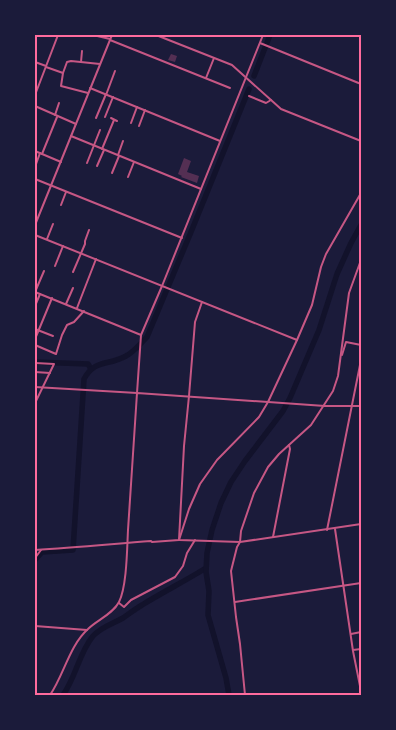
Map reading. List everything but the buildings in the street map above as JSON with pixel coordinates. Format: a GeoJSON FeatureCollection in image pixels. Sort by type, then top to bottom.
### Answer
{"type":"FeatureCollection","features":[{"type":"Feature","properties":{"kind":"street"},"geometry":{"type":"LineString","coordinates":[[35,95],[58,35]]}},
{"type":"Feature","properties":{"kind":"street"},"geometry":{"type":"LineString","coordinates":[[93,35],[230,88]]}},
{"type":"Feature","properties":{"kind":"street"},"geometry":{"type":"LineString","coordinates":[[35,225],[112,35]]}},
{"type":"Feature","properties":{"kind":"street"},"geometry":{"type":"LineString","coordinates":[[156,35],[232,65],[281,109],[361,141]]}},
{"type":"Feature","properties":{"kind":"street"},"geometry":{"type":"LineString","coordinates":[[50,695],[59,681],[76,644],[87,630],[112,611],[119,603],[124,585],[128,542],[141,335],[163,286],[263,35]]}},
{"type":"Feature","properties":{"kind":"street"},"geometry":{"type":"LineString","coordinates":[[261,44],[361,84]]}},
{"type":"Feature","properties":{"kind":"street"},"geometry":{"type":"LineString","coordinates":[[80,62],[82,51]]}},
{"type":"Feature","properties":{"kind":"street"},"geometry":{"type":"LineString","coordinates":[[206,78],[214,58]]}},
{"type":"Feature","properties":{"kind":"street"},"geometry":{"type":"LineString","coordinates":[[35,62],[63,73]]}},
{"type":"Feature","properties":{"kind":"street"},"geometry":{"type":"LineString","coordinates":[[88,92],[61,86],[67,62],[100,64]]}},
{"type":"Feature","properties":{"kind":"street"},"geometry":{"type":"LineString","coordinates":[[96,118],[115,71]]}},
{"type":"Feature","properties":{"kind":"street"},"geometry":{"type":"LineString","coordinates":[[90,88],[220,141]]}},
{"type":"Feature","properties":{"kind":"street"},"geometry":{"type":"LineString","coordinates":[[249,96],[266,103],[271,100]]}},
{"type":"Feature","properties":{"kind":"street"},"geometry":{"type":"LineString","coordinates":[[106,116],[113,97]]}},
{"type":"Feature","properties":{"kind":"street"},"geometry":{"type":"LineString","coordinates":[[35,166],[59,103]]}},
{"type":"Feature","properties":{"kind":"street"},"geometry":{"type":"LineString","coordinates":[[35,106],[76,124]]}},
{"type":"Feature","properties":{"kind":"street"},"geometry":{"type":"LineString","coordinates":[[131,123],[137,107]]}},
{"type":"Feature","properties":{"kind":"street"},"geometry":{"type":"LineString","coordinates":[[139,126],[145,110]]}},
{"type":"Feature","properties":{"kind":"street"},"geometry":{"type":"LineString","coordinates":[[98,166],[114,120]]}},
{"type":"Feature","properties":{"kind":"street"},"geometry":{"type":"LineString","coordinates":[[87,163],[100,130]]}},
{"type":"Feature","properties":{"kind":"street"},"geometry":{"type":"LineString","coordinates":[[71,136],[201,189]]}},
{"type":"Feature","properties":{"kind":"street"},"geometry":{"type":"LineString","coordinates":[[112,173],[124,140]]}},
{"type":"Feature","properties":{"kind":"street"},"geometry":{"type":"LineString","coordinates":[[35,151],[60,162]]}},
{"type":"Feature","properties":{"kind":"street"},"geometry":{"type":"LineString","coordinates":[[128,177],[134,162]]}},
{"type":"Feature","properties":{"kind":"street"},"geometry":{"type":"LineString","coordinates":[[35,179],[182,238]]}},
{"type":"Feature","properties":{"kind":"street"},"geometry":{"type":"LineString","coordinates":[[60,205],[66,192]]}},
{"type":"Feature","properties":{"kind":"street"},"geometry":{"type":"LineString","coordinates":[[179,540],[192,502],[206,474],[226,449],[259,417],[268,402],[312,305],[326,254],[361,193]]}},
{"type":"Feature","properties":{"kind":"street"},"geometry":{"type":"LineString","coordinates":[[47,239],[54,224]]}},
{"type":"Feature","properties":{"kind":"street"},"geometry":{"type":"LineString","coordinates":[[73,272],[89,230]]}},
{"type":"Feature","properties":{"kind":"street"},"geometry":{"type":"LineString","coordinates":[[35,235],[297,340]]}},
{"type":"Feature","properties":{"kind":"street"},"geometry":{"type":"LineString","coordinates":[[55,266],[63,246]]}},
{"type":"Feature","properties":{"kind":"street"},"geometry":{"type":"LineString","coordinates":[[77,308],[96,259]]}},
{"type":"Feature","properties":{"kind":"street"},"geometry":{"type":"LineString","coordinates":[[245,695],[231,571],[240,542],[241,531],[250,502],[268,466],[274,458],[311,425],[334,388],[338,376],[349,293],[361,260]]}},
{"type":"Feature","properties":{"kind":"street"},"geometry":{"type":"LineString","coordinates":[[44,271],[35,292],[141,335]]}},
{"type":"Feature","properties":{"kind":"street"},"geometry":{"type":"LineString","coordinates":[[66,304],[73,288]]}},
{"type":"Feature","properties":{"kind":"street"},"geometry":{"type":"LineString","coordinates":[[35,306],[40,294]]}},
{"type":"Feature","properties":{"kind":"street"},"geometry":{"type":"LineString","coordinates":[[35,339],[52,298]]}},
{"type":"Feature","properties":{"kind":"street"},"geometry":{"type":"LineString","coordinates":[[179,540],[184,446],[195,322],[202,302]]}},
{"type":"Feature","properties":{"kind":"street"},"geometry":{"type":"LineString","coordinates":[[35,345],[56,354],[62,335],[68,325],[74,322],[84,311]]}},
{"type":"Feature","properties":{"kind":"street"},"geometry":{"type":"LineString","coordinates":[[35,328],[53,336]]}},
{"type":"Feature","properties":{"kind":"street"},"geometry":{"type":"LineString","coordinates":[[340,359],[346,342],[361,345]]}},
{"type":"Feature","properties":{"kind":"street"},"geometry":{"type":"LineString","coordinates":[[327,530],[361,360]]}},
{"type":"Feature","properties":{"kind":"street"},"geometry":{"type":"LineString","coordinates":[[35,363],[54,364],[35,403]]}},
{"type":"Feature","properties":{"kind":"street"},"geometry":{"type":"LineString","coordinates":[[35,372],[50,373]]}},
{"type":"Feature","properties":{"kind":"street"},"geometry":{"type":"LineString","coordinates":[[35,387],[324,406],[361,406]]}},
{"type":"Feature","properties":{"kind":"street"},"geometry":{"type":"LineString","coordinates":[[272,537],[290,449],[289,445]]}},
{"type":"Feature","properties":{"kind":"street"},"geometry":{"type":"LineString","coordinates":[[35,550],[151,541],[240,542],[361,524]]}},
{"type":"Feature","properties":{"kind":"street"},"geometry":{"type":"LineString","coordinates":[[335,529],[361,691]]}},
{"type":"Feature","properties":{"kind":"street"},"geometry":{"type":"LineString","coordinates":[[119,603],[124,606],[131,600],[175,577],[184,566],[188,551],[195,540]]}},
{"type":"Feature","properties":{"kind":"street"},"geometry":{"type":"LineString","coordinates":[[35,558],[41,550]]}},
{"type":"Feature","properties":{"kind":"street"},"geometry":{"type":"LineString","coordinates":[[234,602],[361,583]]}},
{"type":"Feature","properties":{"kind":"street"},"geometry":{"type":"LineString","coordinates":[[35,626],[87,630]]}},
{"type":"Feature","properties":{"kind":"street"},"geometry":{"type":"LineString","coordinates":[[351,634],[361,632]]}},
{"type":"Feature","properties":{"kind":"street"},"geometry":{"type":"LineString","coordinates":[[353,650],[361,649]]}},
{"type":"Feature","properties":{"kind":"waterway"},"geometry":{"type":"LineString","coordinates":[[254,76],[270,35]]}},
{"type":"Feature","properties":{"kind":"waterway"},"geometry":{"type":"LineString","coordinates":[[35,560],[42,552],[73,550],[84,379],[93,368],[129,354],[147,337],[249,89]]}},
{"type":"Feature","properties":{"kind":"waterway"},"geometry":{"type":"LineString","coordinates":[[229,695],[208,615],[209,591],[206,572],[207,553],[212,530],[221,503],[231,482],[283,411],[290,398],[319,330],[337,274],[361,225]]}},
{"type":"Feature","properties":{"kind":"waterway"},"geometry":{"type":"LineString","coordinates":[[35,362],[88,364],[91,369]]}},
{"type":"Feature","properties":{"kind":"waterway"},"geometry":{"type":"LineString","coordinates":[[63,695],[84,650],[96,633],[206,568]]}}]}
